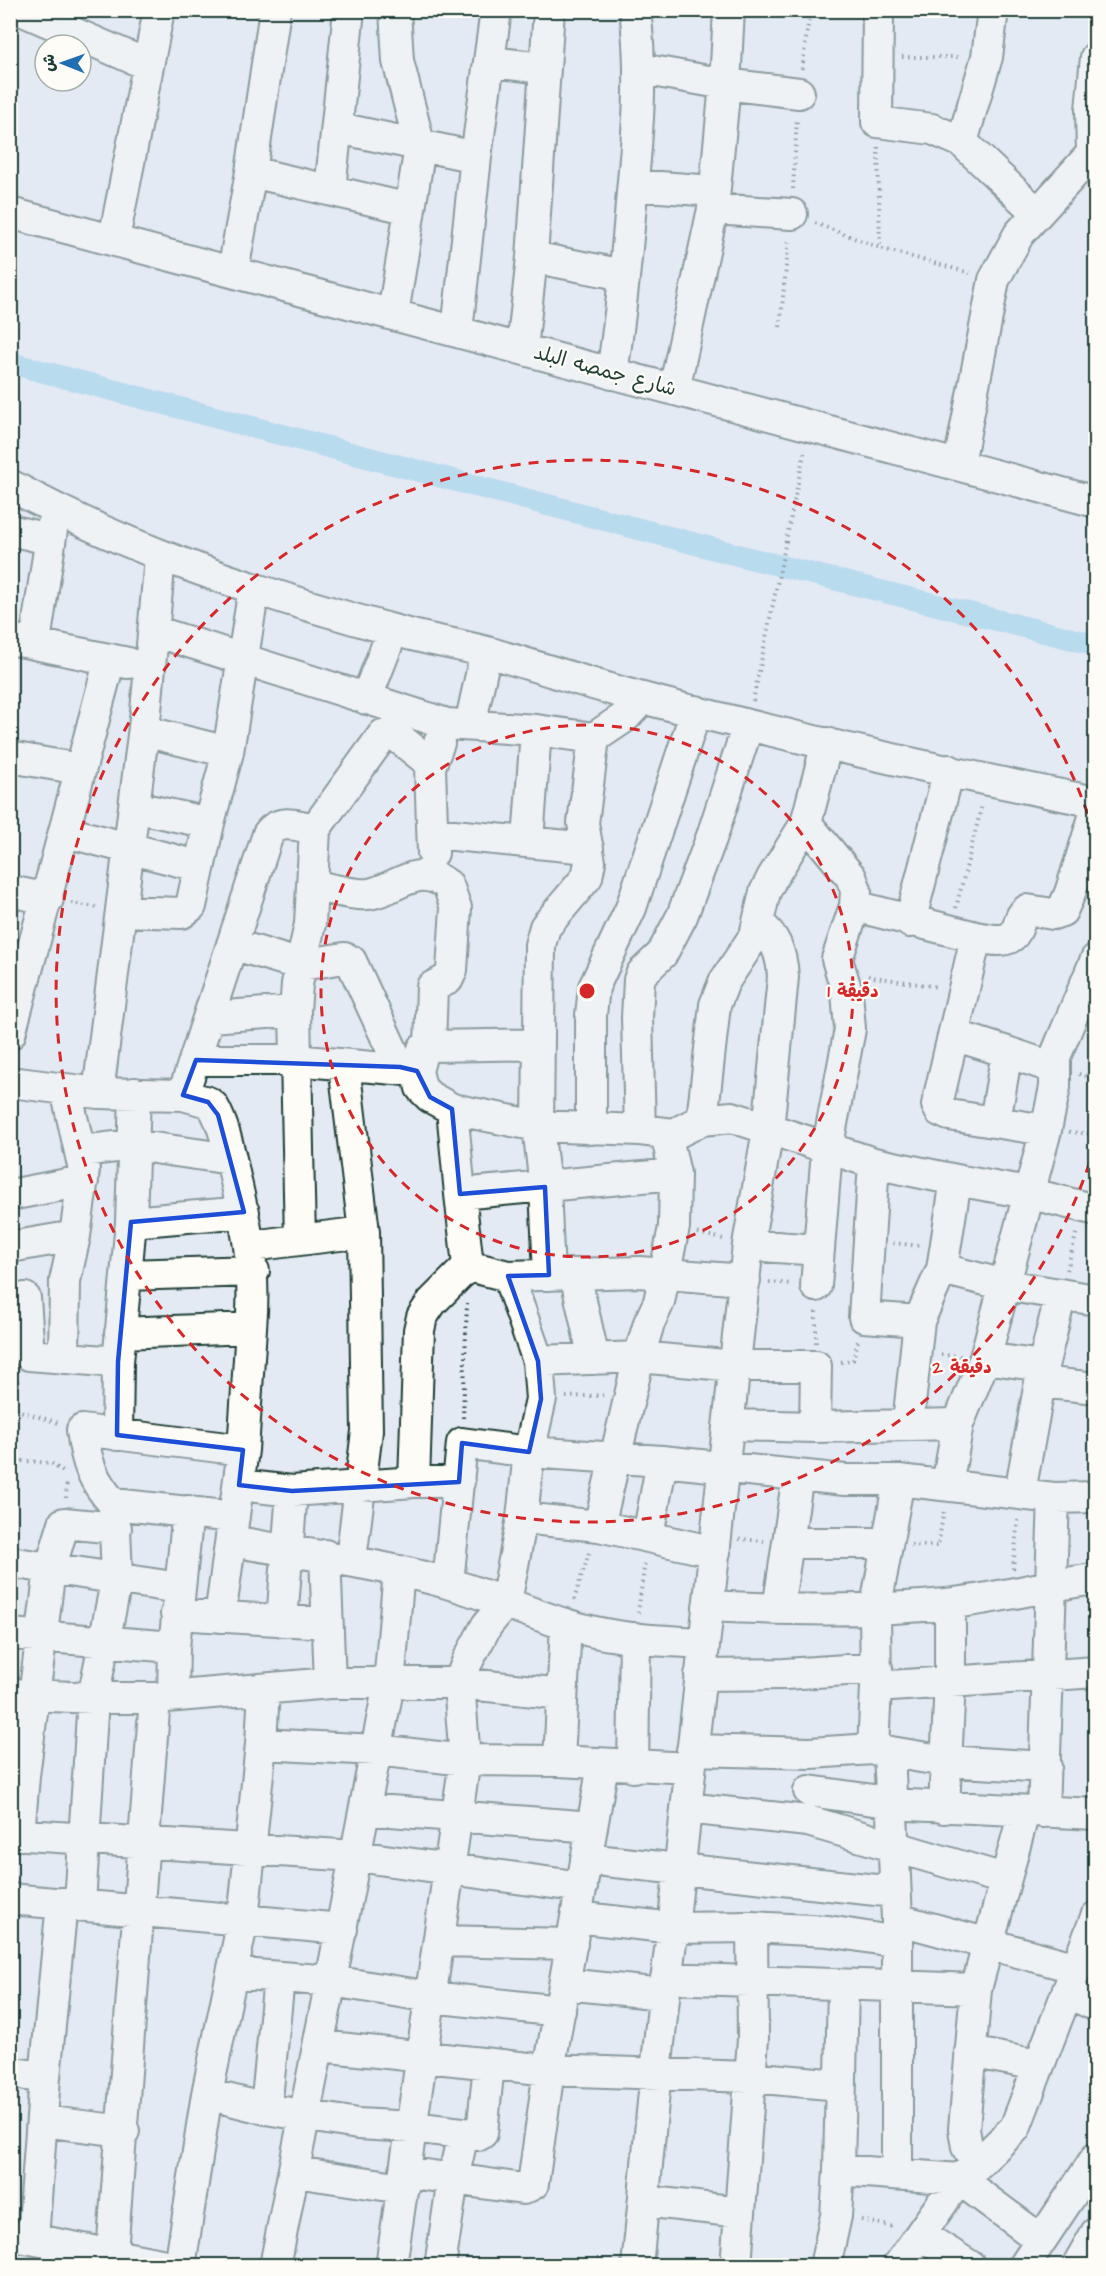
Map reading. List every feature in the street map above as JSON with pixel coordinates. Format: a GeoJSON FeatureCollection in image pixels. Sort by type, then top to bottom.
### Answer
{"type":"FeatureCollection","features":[{"type":"Feature","properties":{"kind":"street"},"geometry":{"type":"LineString","coordinates":[[21,10],[66,19],[148,65]]}},
{"type":"Feature","properties":{"kind":"street"},"geometry":{"type":"LineString","coordinates":[[114,239],[159,10]]}},
{"type":"Feature","properties":{"kind":"street"},"geometry":{"type":"LineString","coordinates":[[233,271],[251,172],[275,10]]}},
{"type":"Feature","properties":{"kind":"street"},"geometry":{"type":"LineString","coordinates":[[330,190],[349,10]]}},
{"type":"Feature","properties":{"kind":"street"},"geometry":{"type":"LineString","coordinates":[[393,314],[420,147],[398,61],[395,10]]}},
{"type":"Feature","properties":{"kind":"street"},"geometry":{"type":"LineString","coordinates":[[457,332],[476,157],[496,10]]}},
{"type":"Feature","properties":{"kind":"street"},"geometry":{"type":"LineString","coordinates":[[522,349],[532,257],[549,10]]}},
{"type":"Feature","properties":{"kind":"street"},"geometry":{"type":"LineString","coordinates":[[612,374],[633,185],[641,69],[635,10]]}},
{"type":"Feature","properties":{"kind":"street"},"geometry":{"type":"LineString","coordinates":[[674,390],[713,200],[725,84],[729,10]]}},
{"type":"Feature","properties":{"kind":"street"},"geometry":{"type":"LineString","coordinates":[[878,10],[877,122],[932,129],[962,142],[1036,213]]}},
{"type":"Feature","properties":{"kind":"street"},"geometry":{"type":"LineString","coordinates":[[962,142],[987,57],[993,10]]}},
{"type":"Feature","properties":{"kind":"street"},"geometry":{"type":"LineString","coordinates":[[959,464],[994,280],[1019,234],[1094,150],[1091,110],[1095,57]]}},
{"type":"Feature","properties":{"kind":"street"},"geometry":{"type":"LineString","coordinates":[[490,62],[544,68]]}},
{"type":"Feature","properties":{"kind":"street"},"geometry":{"type":"LineString","coordinates":[[641,69],[725,84],[799,93]]}},
{"type":"Feature","properties":{"kind":"street"},"geometry":{"type":"LineString","coordinates":[[338,128],[476,157]]}},
{"type":"Feature","properties":{"kind":"street"},"geometry":{"type":"LineString","coordinates":[[251,172],[410,209]]}},
{"type":"Feature","properties":{"kind":"street"},"geometry":{"type":"LineString","coordinates":[[633,185],[792,214]]}},
{"type":"Feature","properties":{"kind":"street","name":"شارع جمصه البلد"},"geometry":{"type":"LineString","coordinates":[[10,213],[1095,502]]}},
{"type":"Feature","properties":{"kind":"street"},"geometry":{"type":"LineString","coordinates":[[532,257],[624,275]]}},
{"type":"Feature","properties":{"kind":"street"},"geometry":{"type":"LineString","coordinates":[[10,485],[52,524]]}},
{"type":"Feature","properties":{"kind":"street"},"geometry":{"type":"LineString","coordinates":[[52,524],[23,640],[110,658],[151,670]]}},
{"type":"Feature","properties":{"kind":"street"},"geometry":{"type":"LineString","coordinates":[[10,530],[52,524],[393,630],[486,652],[643,698],[988,781],[1095,802]]}},
{"type":"Feature","properties":{"kind":"street"},"geometry":{"type":"LineString","coordinates":[[98,1093],[144,731],[160,557]]}},
{"type":"Feature","properties":{"kind":"street"},"geometry":{"type":"LineString","coordinates":[[121,911],[182,913],[191,906],[198,866],[228,752],[254,588]]}},
{"type":"Feature","properties":{"kind":"street"},"geometry":{"type":"LineString","coordinates":[[366,699],[393,630]]}},
{"type":"Feature","properties":{"kind":"street"},"geometry":{"type":"LineString","coordinates":[[154,631],[366,699],[459,724],[536,730],[594,738],[625,717],[643,698]]}},
{"type":"Feature","properties":{"kind":"street"},"geometry":{"type":"LineString","coordinates":[[432,876],[430,763],[459,724],[486,652]]}},
{"type":"Feature","properties":{"kind":"street"},"geometry":{"type":"LineString","coordinates":[[10,1034],[66,832],[80,768],[110,658]]}},
{"type":"Feature","properties":{"kind":"street"},"geometry":{"type":"LineString","coordinates":[[591,1130],[591,1015],[594,987],[631,908],[696,711]]}},
{"type":"Feature","properties":{"kind":"street"},"geometry":{"type":"LineString","coordinates":[[598,1526],[617,1458],[639,1357],[649,1323],[659,1302],[674,1227],[675,1174],[653,1132],[637,1018],[639,980],[647,968],[662,954],[682,916],[712,836],[748,725]]}},
{"type":"Feature","properties":{"kind":"street"},"geometry":{"type":"LineString","coordinates":[[528,841],[536,730]]}},
{"type":"Feature","properties":{"kind":"street"},"geometry":{"type":"LineString","coordinates":[[144,731],[228,752]]}},
{"type":"Feature","properties":{"kind":"street"},"geometry":{"type":"LineString","coordinates":[[300,1240],[294,1060],[295,1011],[301,965],[308,940],[315,829],[383,735],[394,734],[430,763]]}},
{"type":"Feature","properties":{"kind":"street"},"geometry":{"type":"LineString","coordinates":[[594,738],[583,823],[590,862],[587,878],[545,927],[538,959],[538,1126],[545,1187],[562,1275],[594,1359]]}},
{"type":"Feature","properties":{"kind":"street"},"geometry":{"type":"LineString","coordinates":[[702,1120],[715,1005],[724,982],[755,935],[765,892],[806,824],[827,743]]}},
{"type":"Feature","properties":{"kind":"street"},"geometry":{"type":"LineString","coordinates":[[10,757],[80,768]]}},
{"type":"Feature","properties":{"kind":"street"},"geometry":{"type":"LineString","coordinates":[[910,922],[949,770]]}},
{"type":"Feature","properties":{"kind":"street"},"geometry":{"type":"LineString","coordinates":[[134,807],[209,823]]}},
{"type":"Feature","properties":{"kind":"street"},"geometry":{"type":"LineString","coordinates":[[855,906],[963,934],[1007,939],[1016,933],[1021,915],[1027,910],[1053,914],[1062,911],[1070,893],[1095,811]]}},
{"type":"Feature","properties":{"kind":"street"},"geometry":{"type":"LineString","coordinates":[[183,1095],[268,834],[272,828],[287,824],[315,829]]}},
{"type":"Feature","properties":{"kind":"street"},"geometry":{"type":"LineString","coordinates":[[806,824],[852,877],[856,890],[855,906],[837,960],[846,992],[850,1029],[827,1150],[816,1286]]}},
{"type":"Feature","properties":{"kind":"street"},"geometry":{"type":"LineString","coordinates":[[66,832],[198,866]]}},
{"type":"Feature","properties":{"kind":"street"},"geometry":{"type":"LineString","coordinates":[[433,833],[588,848]]}},
{"type":"Feature","properties":{"kind":"street"},"geometry":{"type":"LineString","coordinates":[[312,885],[366,894],[407,878],[432,876],[448,885],[456,908],[453,970],[448,979],[434,984],[431,990],[416,1061]]}},
{"type":"Feature","properties":{"kind":"street"},"geometry":{"type":"LineString","coordinates":[[10,891],[48,899]]}},
{"type":"Feature","properties":{"kind":"street"},"geometry":{"type":"LineString","coordinates":[[631,908],[682,916]]}},
{"type":"Feature","properties":{"kind":"street"},"geometry":{"type":"LineString","coordinates":[[638,2265],[665,1986],[730,1425],[748,1245],[768,1130],[783,966],[773,937],[758,923]]}},
{"type":"Feature","properties":{"kind":"street"},"geometry":{"type":"LineString","coordinates":[[963,934],[954,1035],[937,1105],[940,1111],[949,1115],[1046,1131]]}},
{"type":"Feature","properties":{"kind":"street"},"geometry":{"type":"LineString","coordinates":[[232,944],[301,965],[344,958],[351,961],[416,1061],[425,1092],[452,1109],[538,1126],[681,1133],[702,1120],[732,1117],[874,1164],[1028,1193],[1089,1208]]}},
{"type":"Feature","properties":{"kind":"street"},"geometry":{"type":"LineString","coordinates":[[946,1485],[958,1424],[985,1358],[1046,1131],[1055,1087],[1054,1068],[1058,1046],[1095,959]]}},
{"type":"Feature","properties":{"kind":"street"},"geometry":{"type":"LineString","coordinates":[[210,1017],[295,1011]]}},
{"type":"Feature","properties":{"kind":"street"},"geometry":{"type":"LineString","coordinates":[[591,1015],[637,1018]]}},
{"type":"Feature","properties":{"kind":"street"},"geometry":{"type":"LineString","coordinates":[[954,1035],[1054,1068]]}},
{"type":"Feature","properties":{"kind":"street"},"geometry":{"type":"LineString","coordinates":[[196,1060],[294,1060],[344,1065],[416,1061],[538,1044]]}},
{"type":"Feature","properties":{"kind":"street"},"geometry":{"type":"LineString","coordinates":[[994,1121],[1007,1052]]}},
{"type":"Feature","properties":{"kind":"street"},"geometry":{"type":"LineString","coordinates":[[330,1683],[327,1623],[338,1558],[361,1486],[367,1431],[364,1232],[344,1065]]}},
{"type":"Feature","properties":{"kind":"street"},"geometry":{"type":"LineString","coordinates":[[10,1082],[98,1093],[183,1095],[203,1100],[213,1106],[231,1159],[252,1259],[251,1329],[243,1450],[220,1617]]}},
{"type":"Feature","properties":{"kind":"street"},"geometry":{"type":"LineString","coordinates":[[64,1358],[64,1291],[84,1181],[81,1151],[66,1090]]}},
{"type":"Feature","properties":{"kind":"street"},"geometry":{"type":"LineString","coordinates":[[117,1435],[119,1348],[131,1222],[135,1093]]}},
{"type":"Feature","properties":{"kind":"street"},"geometry":{"type":"LineString","coordinates":[[414,1482],[419,1330],[422,1317],[468,1266],[452,1109]]}},
{"type":"Feature","properties":{"kind":"street"},"geometry":{"type":"LineString","coordinates":[[81,1151],[134,1145],[231,1159]]}},
{"type":"Feature","properties":{"kind":"street"},"geometry":{"type":"LineString","coordinates":[[874,1164],[864,1317],[919,1321]]}},
{"type":"Feature","properties":{"kind":"street"},"geometry":{"type":"LineString","coordinates":[[460,1194],[675,1174]]}},
{"type":"Feature","properties":{"kind":"street"},"geometry":{"type":"LineString","coordinates":[[908,1423],[918,1354],[919,1321],[944,1258],[956,1180]]}},
{"type":"Feature","properties":{"kind":"street"},"geometry":{"type":"LineString","coordinates":[[10,1195],[84,1181]]}},
{"type":"Feature","properties":{"kind":"street"},"geometry":{"type":"LineString","coordinates":[[131,1222],[243,1212]]}},
{"type":"Feature","properties":{"kind":"street"},"geometry":{"type":"LineString","coordinates":[[126,1275],[252,1259],[300,1240],[364,1232]]}},
{"type":"Feature","properties":{"kind":"street"},"geometry":{"type":"LineString","coordinates":[[10,1247],[75,1236]]}},
{"type":"Feature","properties":{"kind":"street"},"geometry":{"type":"LineString","coordinates":[[748,1245],[819,1250]]}},
{"type":"Feature","properties":{"kind":"street"},"geometry":{"type":"LineString","coordinates":[[944,1258],[1005,1285],[1095,1300]]}},
{"type":"Feature","properties":{"kind":"street"},"geometry":{"type":"LineString","coordinates":[[468,1266],[508,1276],[665,1272],[745,1280]]}},
{"type":"Feature","properties":{"kind":"street"},"geometry":{"type":"LineString","coordinates":[[391,2265],[465,1760],[459,1683],[466,1662],[488,1625],[506,1602],[522,1518],[529,1452],[541,1399],[538,1361],[508,1276]]}},
{"type":"Feature","properties":{"kind":"street"},"geometry":{"type":"LineString","coordinates":[[64,1291],[18,1299],[28,1355],[64,1358],[251,1329]]}},
{"type":"Feature","properties":{"kind":"street"},"geometry":{"type":"LineString","coordinates":[[1020,1492],[1042,1374],[1061,1294]]}},
{"type":"Feature","properties":{"kind":"street"},"geometry":{"type":"LineString","coordinates":[[538,1361],[639,1357],[735,1366],[816,1366],[815,1427]]}},
{"type":"Feature","properties":{"kind":"street"},"geometry":{"type":"LineString","coordinates":[[985,1358],[1095,1388]]}},
{"type":"Feature","properties":{"kind":"street"},"geometry":{"type":"LineString","coordinates":[[730,1425],[815,1427],[908,1423],[958,1424]]}},
{"type":"Feature","properties":{"kind":"street"},"geometry":{"type":"LineString","coordinates":[[171,2265],[22,2237],[42,2121],[45,2077],[71,1904],[86,1839],[93,1698],[102,1642],[117,1577],[115,1516],[86,1460],[82,1430],[243,1450]]}},
{"type":"Feature","properties":{"kind":"street"},"geometry":{"type":"LineString","coordinates":[[448,1583],[462,1443],[529,1452],[662,1461],[845,1480],[900,1480],[1020,1492],[1054,1498],[1095,1497]]}},
{"type":"Feature","properties":{"kind":"street"},"geometry":{"type":"LineString","coordinates":[[648,1536],[662,1461]]}},
{"type":"Feature","properties":{"kind":"street"},"geometry":{"type":"LineString","coordinates":[[778,1609],[798,1475]]}},
{"type":"Feature","properties":{"kind":"street"},"geometry":{"type":"LineString","coordinates":[[897,2172],[898,1987],[895,1847],[881,1751],[875,1611],[886,1543],[900,1480]]}},
{"type":"Feature","properties":{"kind":"street"},"geometry":{"type":"LineString","coordinates":[[239,1485],[292,1491],[414,1482],[459,1482]]}},
{"type":"Feature","properties":{"kind":"street"},"geometry":{"type":"LineString","coordinates":[[282,1621],[292,1491]]}},
{"type":"Feature","properties":{"kind":"street"},"geometry":{"type":"LineString","coordinates":[[1041,2240],[968,2172],[965,2139],[976,1989],[1005,1879],[1034,1812],[1046,1767],[1054,1498]]}},
{"type":"Feature","properties":{"kind":"street"},"geometry":{"type":"LineString","coordinates":[[112,2253],[124,2131],[129,2027],[144,1843],[164,1697],[174,1647],[188,1511]]}},
{"type":"Feature","properties":{"kind":"street"},"geometry":{"type":"LineString","coordinates":[[704,1643],[616,1636],[566,1623],[448,1583],[338,1558],[288,1551],[188,1511],[64,1522],[50,1569],[41,1635],[23,1694],[15,1834],[356,1856],[449,1871],[584,1873],[680,1868],[897,1918],[988,1943],[1072,1980],[1095,2006]]}},
{"type":"Feature","properties":{"kind":"street"},"geometry":{"type":"LineString","coordinates":[[522,1518],[598,1526],[648,1536],[716,1545]]}},
{"type":"Feature","properties":{"kind":"street"},"geometry":{"type":"LineString","coordinates":[[788,1543],[886,1543]]}},
{"type":"Feature","properties":{"kind":"street"},"geometry":{"type":"LineString","coordinates":[[10,1562],[117,1577],[220,1617],[327,1623]]}},
{"type":"Feature","properties":{"kind":"street"},"geometry":{"type":"LineString","coordinates":[[275,2265],[320,2046],[389,1684],[399,1571]]}},
{"type":"Feature","properties":{"kind":"street"},"geometry":{"type":"LineString","coordinates":[[708,1606],[875,1611],[950,1604],[1050,1584],[1095,1579]]}},
{"type":"Feature","properties":{"kind":"street"},"geometry":{"type":"LineString","coordinates":[[944,1808],[950,1681],[950,1604]]}},
{"type":"Feature","properties":{"kind":"street"},"geometry":{"type":"LineString","coordinates":[[559,1761],[566,1623]]}},
{"type":"Feature","properties":{"kind":"street"},"geometry":{"type":"LineString","coordinates":[[10,1634],[174,1647]]}},
{"type":"Feature","properties":{"kind":"street"},"geometry":{"type":"LineString","coordinates":[[633,1767],[635,1638]]}},
{"type":"Feature","properties":{"kind":"street"},"geometry":{"type":"LineString","coordinates":[[700,1676],[785,1674],[950,1681],[1095,1672]]}},
{"type":"Feature","properties":{"kind":"street"},"geometry":{"type":"LineString","coordinates":[[23,1694],[93,1698],[164,1697],[330,1683],[459,1683],[562,1694]]}},
{"type":"Feature","properties":{"kind":"street"},"geometry":{"type":"LineString","coordinates":[[180,2265],[207,2094],[243,1920],[261,1744],[264,1689]]}},
{"type":"Feature","properties":{"kind":"street"},"geometry":{"type":"LineString","coordinates":[[261,1744],[376,1750],[465,1760],[559,1761],[633,1767],[691,1759],[881,1751],[945,1761],[1046,1767]]}},
{"type":"Feature","properties":{"kind":"street"},"geometry":{"type":"LineString","coordinates":[[808,1821],[810,1753]]}},
{"type":"Feature","properties":{"kind":"street"},"geometry":{"type":"LineString","coordinates":[[295,2172],[404,2180],[453,2179],[523,2189],[533,2184],[549,2070],[603,1765]]}},
{"type":"Feature","properties":{"kind":"street"},"geometry":{"type":"LineString","coordinates":[[809,1791],[944,1808],[1095,1814]]}},
{"type":"Feature","properties":{"kind":"street"},"geometry":{"type":"LineString","coordinates":[[686,1808],[808,1821],[1005,1879]]}},
{"type":"Feature","properties":{"kind":"street"},"geometry":{"type":"LineString","coordinates":[[365,1809],[592,1827]]}},
{"type":"Feature","properties":{"kind":"street"},"geometry":{"type":"LineString","coordinates":[[10,1899],[342,1929]]}},
{"type":"Feature","properties":{"kind":"street"},"geometry":{"type":"LineString","coordinates":[[898,2265],[968,2172],[1015,2128],[1095,1917]]}},
{"type":"Feature","properties":{"kind":"street"},"geometry":{"type":"LineString","coordinates":[[439,1941],[574,1931],[673,1928],[752,1927],[828,1931],[897,1918]]}},
{"type":"Feature","properties":{"kind":"street"},"geometry":{"type":"LineString","coordinates":[[736,2265],[753,2038],[752,1927]]}},
{"type":"Feature","properties":{"kind":"street"},"geometry":{"type":"LineString","coordinates":[[232,1973],[332,1981],[431,1997],[562,1997],[665,1986],[751,1982],[976,1989]]}},
{"type":"Feature","properties":{"kind":"street"},"geometry":{"type":"LineString","coordinates":[[266,2109],[279,1978]]}},
{"type":"Feature","properties":{"kind":"street"},"geometry":{"type":"LineString","coordinates":[[825,2265],[836,2217],[843,1984]]}},
{"type":"Feature","properties":{"kind":"street"},"geometry":{"type":"LineString","coordinates":[[320,2046],[549,2070],[750,2077],[840,2085]]}},
{"type":"Feature","properties":{"kind":"street"},"geometry":{"type":"LineString","coordinates":[[970,2052],[1038,2065]]}},
{"type":"Feature","properties":{"kind":"street"},"geometry":{"type":"LineString","coordinates":[[207,2094],[266,2109],[358,2124],[481,2134],[489,2064]]}},
{"type":"Feature","properties":{"kind":"street"},"geometry":{"type":"LineString","coordinates":[[10,2073],[45,2077]]}},
{"type":"Feature","properties":{"kind":"street"},"geometry":{"type":"LineString","coordinates":[[42,2121],[124,2131]]}},
{"type":"Feature","properties":{"kind":"street"},"geometry":{"type":"LineString","coordinates":[[441,2265],[453,2179],[464,2134]]}},
{"type":"Feature","properties":{"kind":"street"},"geometry":{"type":"LineString","coordinates":[[1024,2265],[1095,2158]]}},
{"type":"Feature","properties":{"kind":"street"},"geometry":{"type":"LineString","coordinates":[[839,2170],[968,2172]]}},
{"type":"Feature","properties":{"kind":"street"},"geometry":{"type":"LineString","coordinates":[[644,2201],[740,2212]]}},
{"type":"Feature","properties":{"kind":"street"},"geometry":{"type":"LineString","coordinates":[[1077,2265],[1095,2233]]}},
{"type":"Feature","properties":{"kind":"street"},"geometry":{"type":"LineString","coordinates":[[921,2235],[970,2265]]}},
{"type":"Feature","properties":{"kind":"path"},"geometry":{"type":"LineString","coordinates":[[780,327],[792,214],[799,93],[810,10]]}},
{"type":"Feature","properties":{"kind":"path"},"geometry":{"type":"LineString","coordinates":[[877,57],[987,57]]}},
{"type":"Feature","properties":{"kind":"path"},"geometry":{"type":"LineString","coordinates":[[877,122],[880,248]]}},
{"type":"Feature","properties":{"kind":"path"},"geometry":{"type":"LineString","coordinates":[[792,214],[880,248],[994,280]]}},
{"type":"Feature","properties":{"kind":"path"},"geometry":{"type":"LineString","coordinates":[[756,686],[802,466]]}},
{"type":"Feature","properties":{"kind":"path"},"geometry":{"type":"LineString","coordinates":[[963,934],[988,781]]}},
{"type":"Feature","properties":{"kind":"path"},"geometry":{"type":"LineString","coordinates":[[48,899],[121,911]]}},
{"type":"Feature","properties":{"kind":"path"},"geometry":{"type":"LineString","coordinates":[[840,972],[922,983]]}},
{"type":"Feature","properties":{"kind":"path"},"geometry":{"type":"LineString","coordinates":[[1061,1294],[1089,1208]]}},
{"type":"Feature","properties":{"kind":"path"},"geometry":{"type":"LineString","coordinates":[[674,1227],[748,1245]]}},
{"type":"Feature","properties":{"kind":"path"},"geometry":{"type":"LineString","coordinates":[[869,1241],[944,1258]]}},
{"type":"Feature","properties":{"kind":"path"},"geometry":{"type":"LineString","coordinates":[[462,1443],[468,1266]]}},
{"type":"Feature","properties":{"kind":"path"},"geometry":{"type":"LineString","coordinates":[[745,1280],[816,1286],[816,1366],[853,1359],[864,1317]]}},
{"type":"Feature","properties":{"kind":"path"},"geometry":{"type":"LineString","coordinates":[[918,1354],[985,1358]]}},
{"type":"Feature","properties":{"kind":"path"},"geometry":{"type":"LineString","coordinates":[[541,1399],[630,1394]]}},
{"type":"Feature","properties":{"kind":"path"},"geometry":{"type":"LineString","coordinates":[[10,1408],[82,1430]]}},
{"type":"Feature","properties":{"kind":"path"},"geometry":{"type":"LineString","coordinates":[[10,1460],[51,1463],[62,1469],[68,1479],[64,1522]]}},
{"type":"Feature","properties":{"kind":"path"},"geometry":{"type":"LineString","coordinates":[[886,1543],[939,1546],[946,1485]]}},
{"type":"Feature","properties":{"kind":"path"},"geometry":{"type":"LineString","coordinates":[[1011,1592],[1020,1492]]}},
{"type":"Feature","properties":{"kind":"path"},"geometry":{"type":"LineString","coordinates":[[566,1623],[598,1526]]}},
{"type":"Feature","properties":{"kind":"path"},"geometry":{"type":"LineString","coordinates":[[635,1638],[648,1536]]}},
{"type":"Feature","properties":{"kind":"path"},"geometry":{"type":"LineString","coordinates":[[716,1545],[788,1543]]}},
{"type":"Feature","properties":{"kind":"path"},"geometry":{"type":"LineString","coordinates":[[836,2217],[884,2224],[921,2235]]}},
{"type":"Feature","properties":{"kind":"highlighted area"},"geometry":{"type":"Polygon","coordinates":[[[196,1060],[400,1067],[417,1071],[430,1097],[452,1109],[460,1194],[545,1187],[549,1275],[508,1276],[538,1361],[541,1399],[529,1452],[462,1443],[459,1482],[292,1491],[239,1485],[243,1450],[117,1435],[118,1362],[131,1222],[244,1212],[218,1115],[208,1102],[183,1095],[196,1060]]]}},
{"type":"Feature","properties":{"kind":"waterway"},"geometry":{"type":"LineString","coordinates":[[10,363],[749,558],[1096,645]]}}]}
